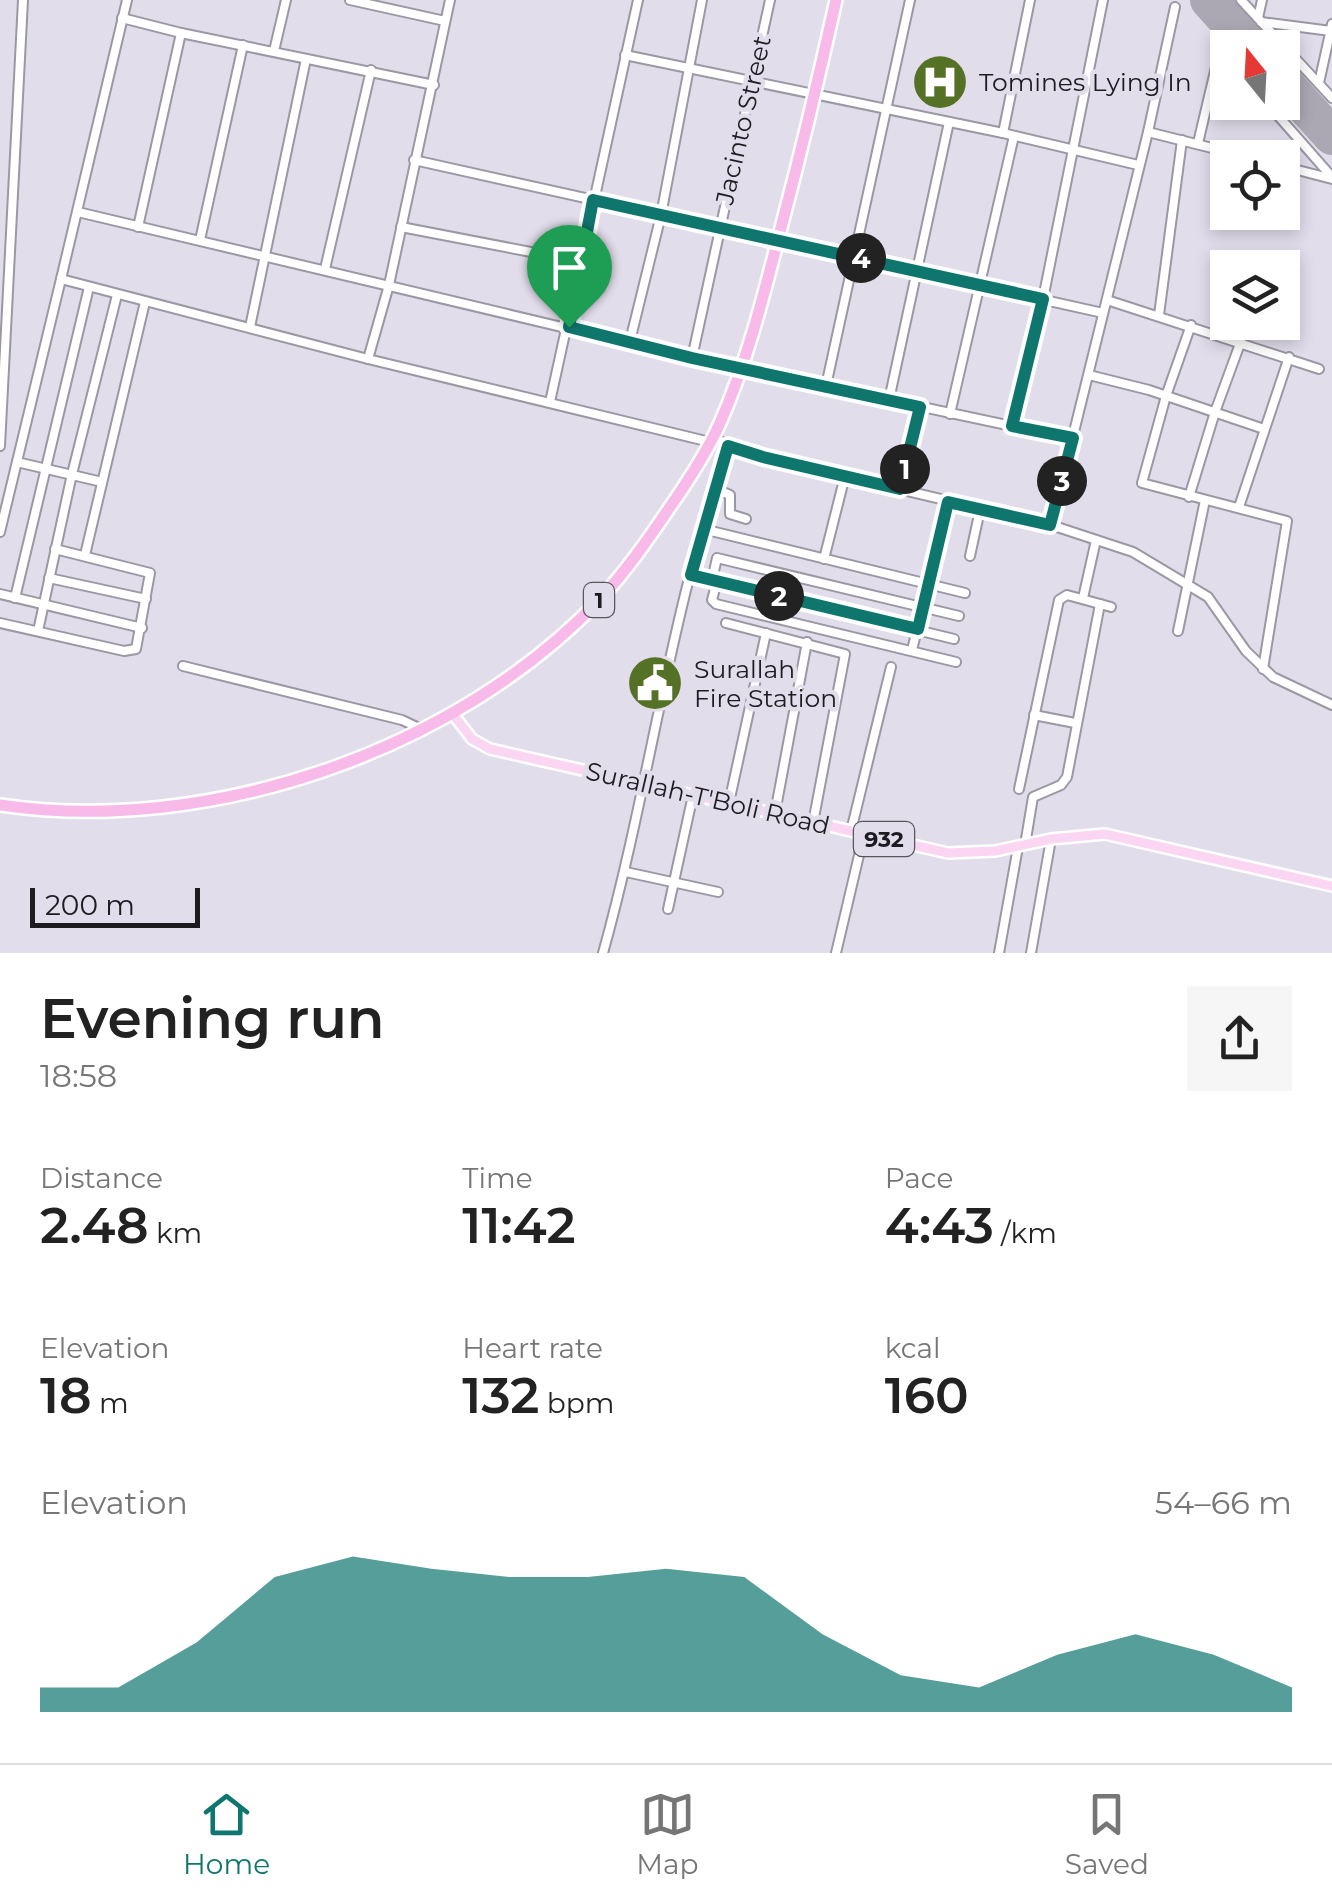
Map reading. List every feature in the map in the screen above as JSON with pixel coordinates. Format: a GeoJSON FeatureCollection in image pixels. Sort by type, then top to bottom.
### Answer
{"type":"FeatureCollection","features":[{"type":"Feature","properties":{"kind":"highway","name":"1"},"geometry":{"type":"LineString","coordinates":[[0,805],[72,812],[117,810],[228,796],[330,768],[452,713],[526,665],[601,598],[644,546],[711,440],[742,368],[760,315],[836,0]]}},
{"type":"Feature","properties":{"kind":"main road","name":"Surallah-T'Boli Road"},"geometry":{"type":"LineString","coordinates":[[452,713],[472,739],[490,749],[948,854],[1105,834],[1332,886]]}},
{"type":"Feature","properties":{"kind":"street"},"geometry":{"type":"LineString","coordinates":[[0,446],[24,0]]}},
{"type":"Feature","properties":{"kind":"street"},"geometry":{"type":"LineString","coordinates":[[0,532],[127,0]]}},
{"type":"Feature","properties":{"kind":"street"},"geometry":{"type":"LineString","coordinates":[[274,51],[286,0]]}},
{"type":"Feature","properties":{"kind":"street"},"geometry":{"type":"LineString","coordinates":[[350,0],[445,20]]}},
{"type":"Feature","properties":{"kind":"street"},"geometry":{"type":"LineString","coordinates":[[368,359],[389,285],[450,0]]}},
{"type":"Feature","properties":{"kind":"street"},"geometry":{"type":"LineString","coordinates":[[550,402],[638,0]]}},
{"type":"Feature","properties":{"kind":"street"},"geometry":{"type":"LineString","coordinates":[[630,341],[661,215],[702,0]]}},
{"type":"Feature","properties":{"kind":"street","name":"Jacinto Street"},"geometry":{"type":"LineString","coordinates":[[692,358],[770,0]]}},
{"type":"Feature","properties":{"kind":"street"},"geometry":{"type":"LineString","coordinates":[[826,386],[910,0]]}},
{"type":"Feature","properties":{"kind":"street"},"geometry":{"type":"LineString","coordinates":[[1003,134],[1030,0]]}},
{"type":"Feature","properties":{"kind":"street"},"geometry":{"type":"LineString","coordinates":[[1012,426],[1043,299],[1103,0]]}},
{"type":"Feature","properties":{"kind":"street"},"geometry":{"type":"LineString","coordinates":[[1241,0],[1332,98]]}},
{"type":"Feature","properties":{"kind":"street"},"geometry":{"type":"LineString","coordinates":[[1260,20],[1262,0]]}},
{"type":"Feature","properties":{"kind":"street"},"geometry":{"type":"LineString","coordinates":[[1050,525],[1148,132],[1175,7]]}},
{"type":"Feature","properties":{"kind":"street"},"geometry":{"type":"LineString","coordinates":[[122,18],[434,84]]}},
{"type":"Feature","properties":{"kind":"street"},"geometry":{"type":"LineString","coordinates":[[1260,20],[1331,31]]}},
{"type":"Feature","properties":{"kind":"street"},"geometry":{"type":"LineString","coordinates":[[1318,83],[1332,24]]}},
{"type":"Feature","properties":{"kind":"street"},"geometry":{"type":"LineString","coordinates":[[138,227],[181,33]]}},
{"type":"Feature","properties":{"kind":"street"},"geometry":{"type":"LineString","coordinates":[[200,240],[243,45]]}},
{"type":"Feature","properties":{"kind":"street"},"geometry":{"type":"LineString","coordinates":[[624,55],[1014,136],[1138,166]]}},
{"type":"Feature","properties":{"kind":"street"},"geometry":{"type":"LineString","coordinates":[[250,327],[306,59]]}},
{"type":"Feature","properties":{"kind":"street"},"geometry":{"type":"LineString","coordinates":[[326,269],[371,70]]}},
{"type":"Feature","properties":{"kind":"street"},"geometry":{"type":"LineString","coordinates":[[1198,143],[1210,92]]}},
{"type":"Feature","properties":{"kind":"street"},"geometry":{"type":"LineString","coordinates":[[1282,120],[1332,178]]}},
{"type":"Feature","properties":{"kind":"street"},"geometry":{"type":"LineString","coordinates":[[888,400],[949,122]]}},
{"type":"Feature","properties":{"kind":"street"},"geometry":{"type":"LineString","coordinates":[[1148,132],[1210,146]]}},
{"type":"Feature","properties":{"kind":"street"},"geometry":{"type":"LineString","coordinates":[[950,414],[1014,136]]}},
{"type":"Feature","properties":{"kind":"street"},"geometry":{"type":"LineString","coordinates":[[1159,314],[1182,140]]}},
{"type":"Feature","properties":{"kind":"street"},"geometry":{"type":"LineString","coordinates":[[414,160],[1103,313]]}},
{"type":"Feature","properties":{"kind":"street"},"geometry":{"type":"LineString","coordinates":[[1300,170],[1332,178]]}},
{"type":"Feature","properties":{"kind":"street"},"geometry":{"type":"LineString","coordinates":[[78,212],[692,358],[1073,438]]}},
{"type":"Feature","properties":{"kind":"street"},"geometry":{"type":"LineString","coordinates":[[401,227],[583,262]]}},
{"type":"Feature","properties":{"kind":"street"},"geometry":{"type":"LineString","coordinates":[[61,279],[368,359],[1050,525],[1134,552],[1213,602],[1246,651],[1264,669],[1285,684],[1332,705]]}},
{"type":"Feature","properties":{"kind":"street"},"geometry":{"type":"LineString","coordinates":[[15,598],[89,288]]}},
{"type":"Feature","properties":{"kind":"street"},"geometry":{"type":"LineString","coordinates":[[38,631],[117,295]]}},
{"type":"Feature","properties":{"kind":"street"},"geometry":{"type":"LineString","coordinates":[[1107,300],[1318,369]]}},
{"type":"Feature","properties":{"kind":"street"},"geometry":{"type":"LineString","coordinates":[[85,554],[145,302]]}},
{"type":"Feature","properties":{"kind":"street"},"geometry":{"type":"LineString","coordinates":[[1191,325],[1142,482],[1278,516],[1288,522],[1264,669]]}},
{"type":"Feature","properties":{"kind":"street"},"geometry":{"type":"LineString","coordinates":[[1190,496],[1241,342]]}},
{"type":"Feature","properties":{"kind":"street"},"geometry":{"type":"LineString","coordinates":[[1239,507],[1288,357]]}},
{"type":"Feature","properties":{"kind":"street"},"geometry":{"type":"LineString","coordinates":[[1089,375],[1264,429]]}},
{"type":"Feature","properties":{"kind":"street"},"geometry":{"type":"LineString","coordinates":[[900,489],[920,407]]}},
{"type":"Feature","properties":{"kind":"street"},"geometry":{"type":"LineString","coordinates":[[603,953],[626,872],[691,575],[728,446]]}},
{"type":"Feature","properties":{"kind":"street"},"geometry":{"type":"LineString","coordinates":[[17,462],[102,482]]}},
{"type":"Feature","properties":{"kind":"street"},"geometry":{"type":"LineString","coordinates":[[824,560],[845,476]]}},
{"type":"Feature","properties":{"kind":"street"},"geometry":{"type":"LineString","coordinates":[[714,488],[730,494],[730,514],[746,519]]}},
{"type":"Feature","properties":{"kind":"street"},"geometry":{"type":"LineString","coordinates":[[1178,631],[1205,500]]}},
{"type":"Feature","properties":{"kind":"street"},"geometry":{"type":"LineString","coordinates":[[912,650],[948,502]]}},
{"type":"Feature","properties":{"kind":"street"},"geometry":{"type":"LineString","coordinates":[[970,556],[980,510]]}},
{"type":"Feature","properties":{"kind":"street"},"geometry":{"type":"LineString","coordinates":[[703,530],[966,593]]}},
{"type":"Feature","properties":{"kind":"street"},"geometry":{"type":"LineString","coordinates":[[722,534],[712,600],[716,604],[956,662]]}},
{"type":"Feature","properties":{"kind":"street"},"geometry":{"type":"LineString","coordinates":[[1083,598],[1096,540]]}},
{"type":"Feature","properties":{"kind":"street"},"geometry":{"type":"LineString","coordinates":[[0,623],[130,652],[136,648],[150,573],[55,549]]}},
{"type":"Feature","properties":{"kind":"street"},"geometry":{"type":"LineString","coordinates":[[717,558],[959,616]]}},
{"type":"Feature","properties":{"kind":"street"},"geometry":{"type":"LineString","coordinates":[[691,575],[954,638]]}},
{"type":"Feature","properties":{"kind":"street"},"geometry":{"type":"LineString","coordinates":[[49,578],[146,599]]}},
{"type":"Feature","properties":{"kind":"street"},"geometry":{"type":"LineString","coordinates":[[0,594],[142,628]]}},
{"type":"Feature","properties":{"kind":"street"},"geometry":{"type":"LineString","coordinates":[[1019,788],[1059,600],[1067,595],[1111,607]]}},
{"type":"Feature","properties":{"kind":"street"},"geometry":{"type":"LineString","coordinates":[[999,953],[1032,798],[1040,791],[1061,786],[1065,780],[1100,604]]}},
{"type":"Feature","properties":{"kind":"street"},"geometry":{"type":"LineString","coordinates":[[726,623],[846,655],[813,823]]}},
{"type":"Feature","properties":{"kind":"street"},"geometry":{"type":"LineString","coordinates":[[728,803],[766,633]]}},
{"type":"Feature","properties":{"kind":"street"},"geometry":{"type":"LineString","coordinates":[[775,813],[807,642]]}},
{"type":"Feature","properties":{"kind":"street"},"geometry":{"type":"LineString","coordinates":[[183,666],[402,720],[421,729]]}},
{"type":"Feature","properties":{"kind":"street"},"geometry":{"type":"LineString","coordinates":[[851,831],[891,667]]}},
{"type":"Feature","properties":{"kind":"street"},"geometry":{"type":"LineString","coordinates":[[1034,716],[1075,723]]}},
{"type":"Feature","properties":{"kind":"street"},"geometry":{"type":"LineString","coordinates":[[668,909],[692,795]]}},
{"type":"Feature","properties":{"kind":"street"},"geometry":{"type":"LineString","coordinates":[[836,953],[864,834]]}},
{"type":"Feature","properties":{"kind":"street"},"geometry":{"type":"LineString","coordinates":[[1031,953],[1052,840]]}},
{"type":"Feature","properties":{"kind":"street"},"geometry":{"type":"LineString","coordinates":[[626,872],[718,892]]}},
{"type":"Feature","properties":{"kind":"runway"},"geometry":{"type":"LineString","coordinates":[[1209,0],[1236,30]]}},
{"type":"Feature","properties":{"kind":"runway"},"geometry":{"type":"LineString","coordinates":[[1300,101],[1332,136]]}},
{"type":"Feature","properties":{"kind":"place","name":"Tomines Lying In"},"geometry":{"type":"Point","coordinates":[940,82]}},
{"type":"Feature","properties":{"kind":"place","name":"Surallah Fire Station"},"geometry":{"type":"Point","coordinates":[655,683]}},
{"type":"Feature","properties":{"kind":"route"},"geometry":{"type":"LineString","coordinates":[[593,200],[1043,299],[1012,426],[1073,438],[1050,525],[948,502],[918,629],[691,575],[728,446],[900,489],[920,407],[569,327],[593,200]]}}]}
